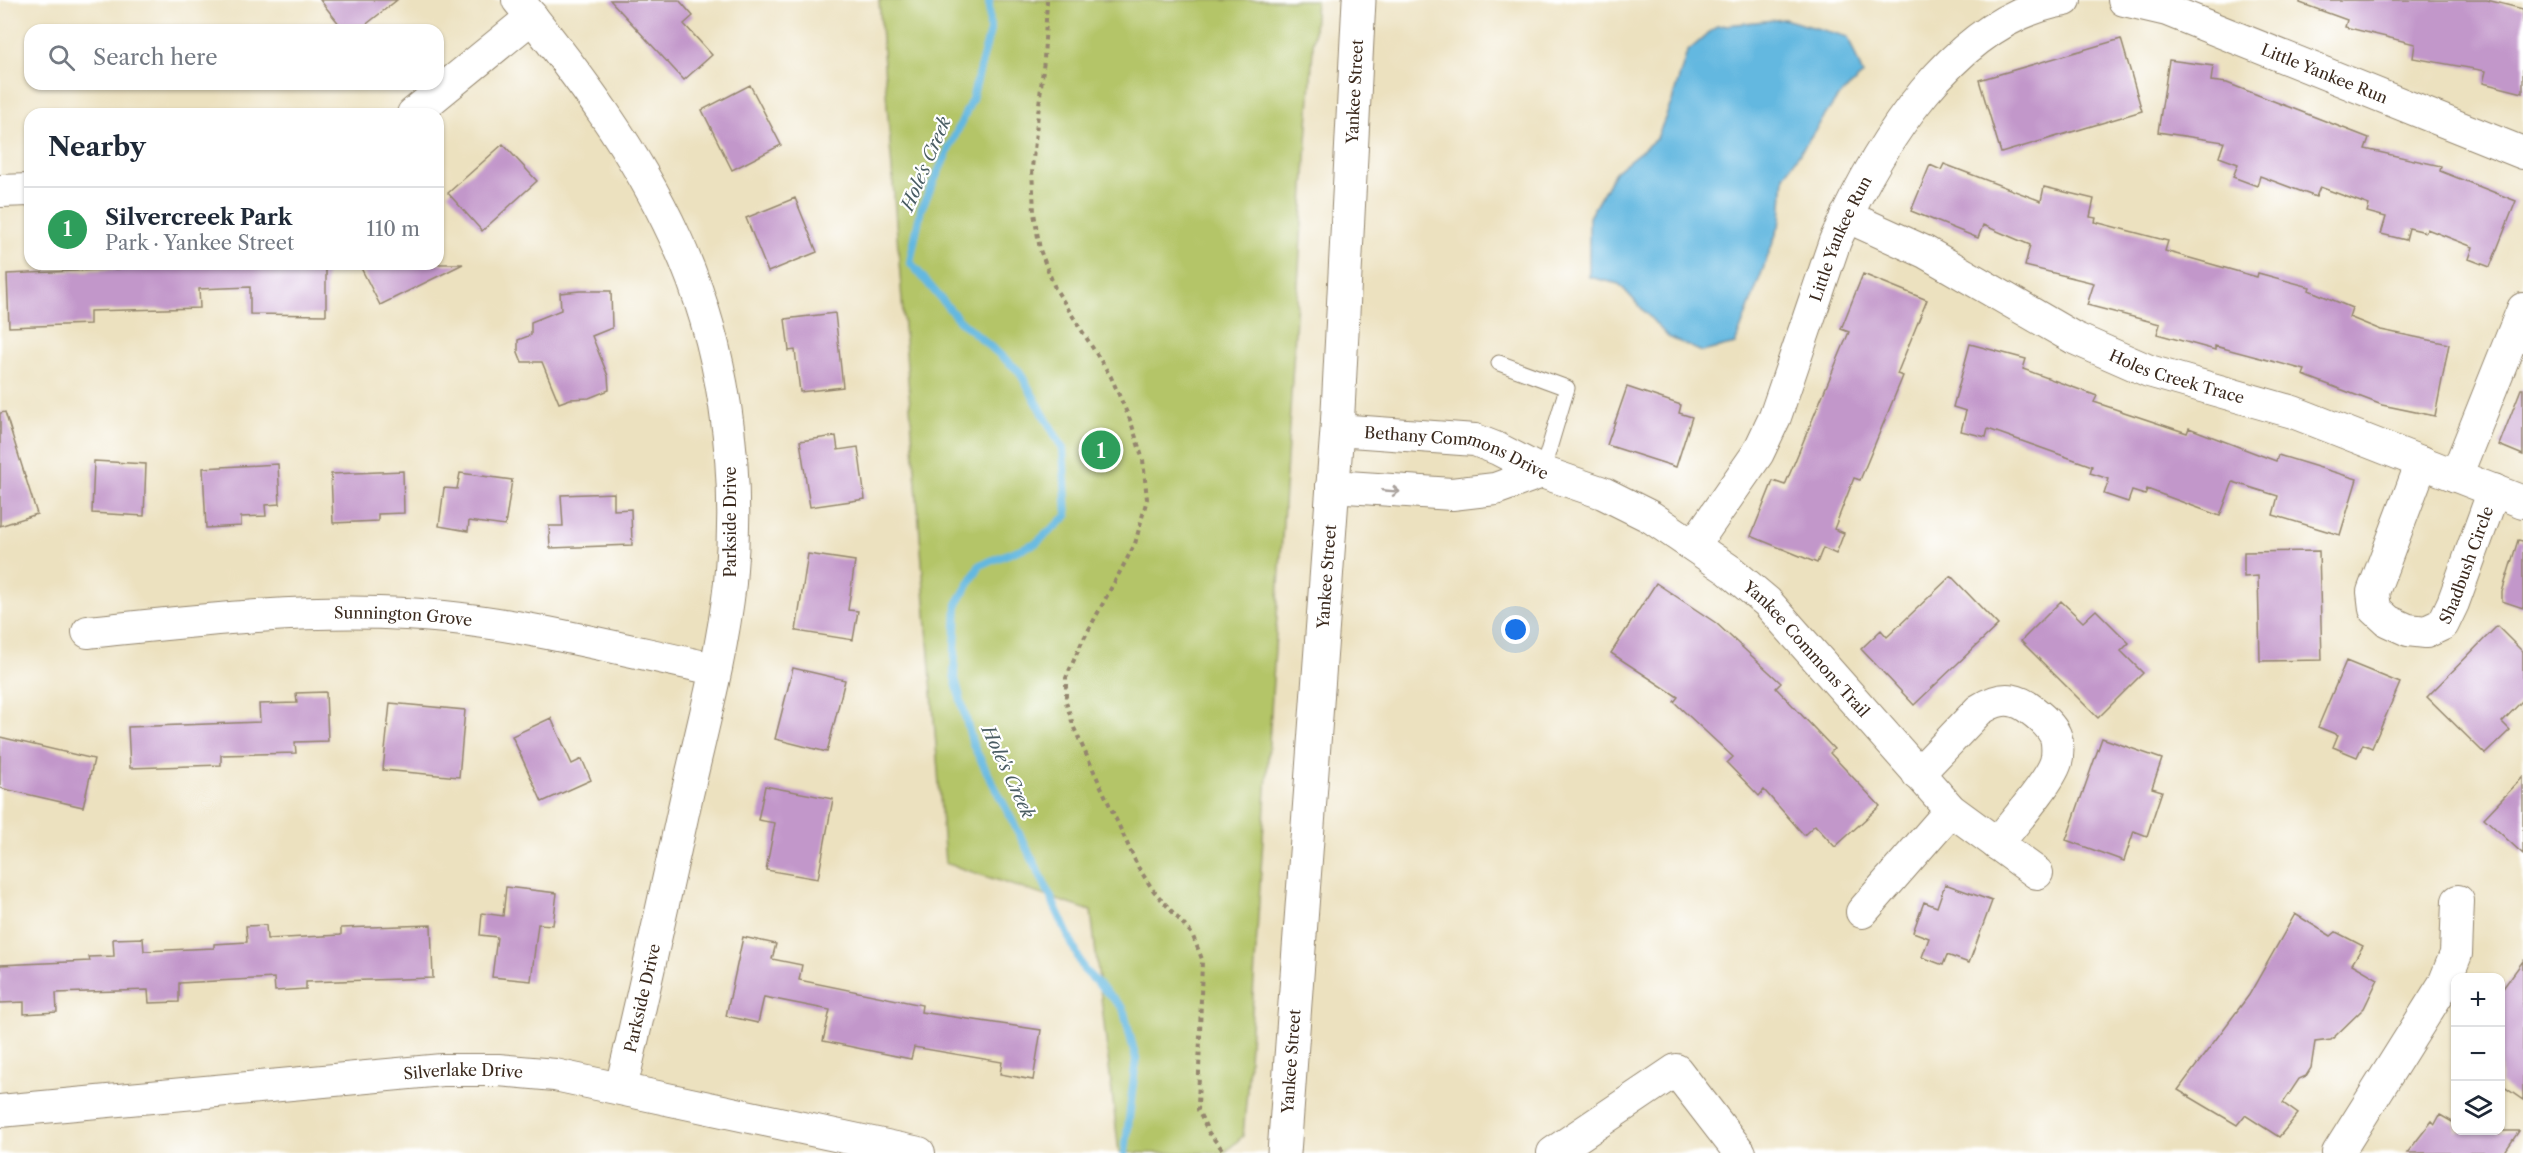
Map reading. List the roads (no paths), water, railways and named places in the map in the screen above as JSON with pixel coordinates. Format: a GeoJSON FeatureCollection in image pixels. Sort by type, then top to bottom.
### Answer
{"type":"FeatureCollection","features":[{"type":"Feature","properties":{"kind":"street","name":"Yankee Street"},"geometry":{"type":"LineString","coordinates":[[1284,1153],[1336,430],[1359,0]]}},
{"type":"Feature","properties":{"kind":"street","name":"Little Yankee Run"},"geometry":{"type":"LineString","coordinates":[[1694,545],[1758,453],[1786,389],[1818,289],[1846,216],[1890,138],[1920,98],[1977,41],[2015,15],[2047,3],[2065,0]]}},
{"type":"Feature","properties":{"kind":"street","name":"Little Yankee Run"},"geometry":{"type":"LineString","coordinates":[[2124,0],[2167,10],[2523,153]]}},
{"type":"Feature","properties":{"kind":"street"},"geometry":{"type":"LineString","coordinates":[[444,85],[525,8]]}},
{"type":"Feature","properties":{"kind":"street","name":"Parkside Drive"},"geometry":{"type":"LineString","coordinates":[[525,8],[615,127],[640,167],[676,238],[701,307],[717,361],[726,417],[732,508],[729,585],[714,669],[621,1088]]}},
{"type":"Feature","properties":{"kind":"street"},"geometry":{"type":"LineString","coordinates":[[419,108],[438,90]]}},
{"type":"Feature","properties":{"kind":"street"},"geometry":{"type":"LineString","coordinates":[[0,191],[24,190]]}},
{"type":"Feature","properties":{"kind":"street","name":"Holes Creek Trace"},"geometry":{"type":"LineString","coordinates":[[1846,216],[1925,252],[2074,338],[2149,371],[2293,412],[2523,501]]}},
{"type":"Feature","properties":{"kind":"street"},"geometry":{"type":"LineString","coordinates":[[2456,476],[2523,309]]}},
{"type":"Feature","properties":{"kind":"street","name":"Bethany Commons Drive"},"geometry":{"type":"LineString","coordinates":[[1336,430],[1475,441],[1498,449],[1542,472]]}},
{"type":"Feature","properties":{"kind":"street","name":"Shadbush Circle"},"geometry":{"type":"LineString","coordinates":[[2422,462],[2373,592],[2376,609],[2388,621],[2408,630],[2426,632],[2443,624],[2453,603],[2494,490]]}},
{"type":"Feature","properties":{"kind":"street","name":"Bethany Commons Drive"},"geometry":{"type":"LineString","coordinates":[[1332,486],[1452,494],[1495,489],[1542,472]]}},
{"type":"Feature","properties":{"kind":"street","name":"Yankee Commons Trail"},"geometry":{"type":"LineString","coordinates":[[1542,472],[1603,492],[1651,517],[1729,570],[1767,602],[1800,637],[1951,810],[2037,873]]}},
{"type":"Feature","properties":{"kind":"street","name":"Sunnington Grove"},"geometry":{"type":"LineString","coordinates":[[88,632],[317,612],[408,614],[517,627],[714,669]]}},
{"type":"Feature","properties":{"kind":"street"},"geometry":{"type":"LineString","coordinates":[[1918,774],[1979,710],[1991,702],[2000,699],[2013,700],[2025,706],[2050,726],[2056,737],[2056,762],[2048,776],[1996,844]]}},
{"type":"Feature","properties":{"kind":"street"},"geometry":{"type":"LineString","coordinates":[[1862,912],[1951,810]]}},
{"type":"Feature","properties":{"kind":"street"},"geometry":{"type":"LineString","coordinates":[[2337,1153],[2444,984],[2456,954],[2458,902]]}},
{"type":"Feature","properties":{"kind":"street","name":"Silverlake Drive"},"geometry":{"type":"LineString","coordinates":[[0,1111],[442,1070],[498,1070],[555,1075],[621,1088],[875,1148],[919,1153]]}},
{"type":"Feature","properties":{"kind":"street"},"geometry":{"type":"LineString","coordinates":[[1553,1153],[1676,1070],[1740,1153]]}},
{"type":"Feature","properties":{"kind":"lane"},"geometry":{"type":"LineString","coordinates":[[1499,363],[1568,388],[1542,472]]}},
{"type":"Feature","properties":{"kind":"water"},"geometry":{"type":"Polygon","coordinates":[[[1784,19],[1848,37],[1863,75],[1837,98],[1784,176],[1781,221],[1735,344],[1702,352],[1668,337],[1619,284],[1589,277],[1589,217],[1615,172],[1657,138],[1672,101],[1687,52],[1717,26],[1784,19]]]}},
{"type":"Feature","properties":{"kind":"waterway","name":"Hole's Creek"},"geometry":{"type":"LineString","coordinates":[[989,0],[990,31],[972,99],[921,209],[910,262],[958,319],[1019,371],[1063,449],[1067,516],[1036,543],[980,565],[957,604],[954,675],[973,745],[1041,876],[1084,970],[1123,1008],[1136,1059],[1125,1153]]}},
{"type":"Feature","properties":{"kind":"place","name":"Silvercreek Park"},"geometry":{"type":"Point","coordinates":[1101,450]}}]}
